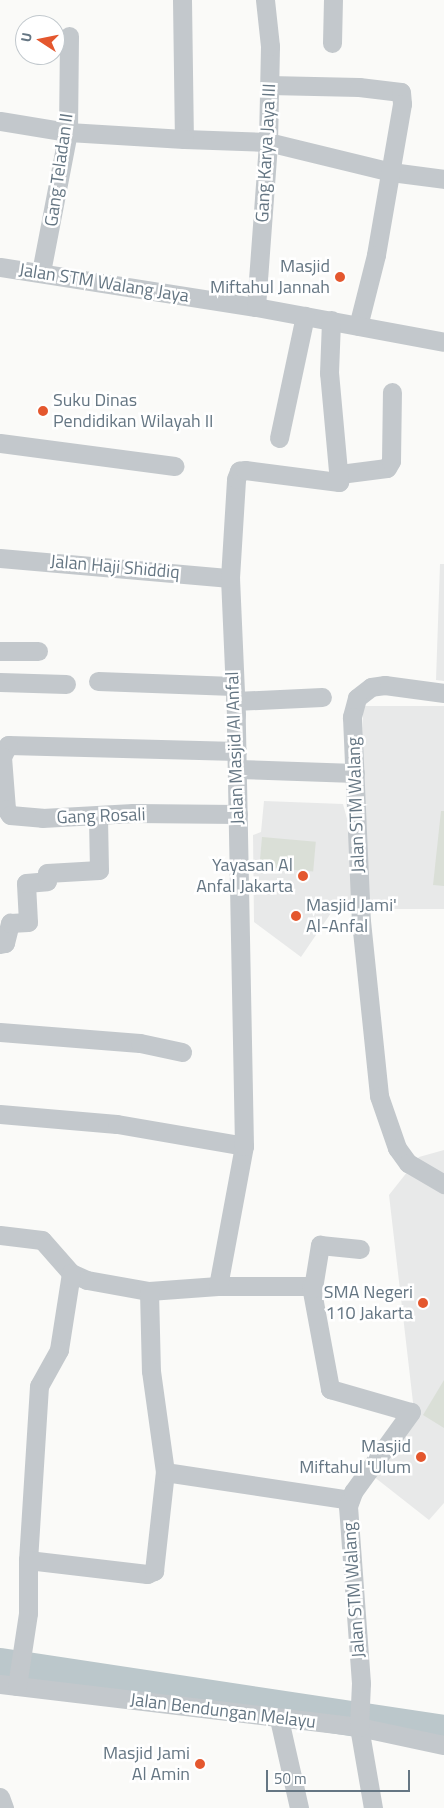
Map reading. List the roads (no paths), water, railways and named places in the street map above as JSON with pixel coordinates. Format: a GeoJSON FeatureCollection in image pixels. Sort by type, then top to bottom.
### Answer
{"type":"FeatureCollection","features":[{"type":"Feature","properties":{"kind":"street"},"geometry":{"type":"LineString","coordinates":[[182,0],[184,139]]}},
{"type":"Feature","properties":{"kind":"street","name":"Gang Karya Jaya III"},"geometry":{"type":"LineString","coordinates":[[256,307],[268,142],[270,46],[264,0]]}},
{"type":"Feature","properties":{"kind":"street"},"geometry":{"type":"LineString","coordinates":[[332,43],[333,0]]}},
{"type":"Feature","properties":{"kind":"street","name":"Gang Teladan II"},"geometry":{"type":"LineString","coordinates":[[41,272],[68,132],[68,36]]}},
{"type":"Feature","properties":{"kind":"street"},"geometry":{"type":"LineString","coordinates":[[269,85],[359,87],[401,92],[402,104],[376,255],[358,326]]}},
{"type":"Feature","properties":{"kind":"street"},"geometry":{"type":"LineString","coordinates":[[0,121],[68,132],[268,142],[391,172],[444,179]]}},
{"type":"Feature","properties":{"kind":"street","name":"Jalan STM Walang Jaya"},"geometry":{"type":"LineString","coordinates":[[0,267],[256,307],[444,342]]}},
{"type":"Feature","properties":{"kind":"street"},"geometry":{"type":"LineString","coordinates":[[279,438],[305,316]]}},
{"type":"Feature","properties":{"kind":"street"},"geometry":{"type":"LineString","coordinates":[[331,320],[329,373],[340,474],[387,468],[391,461],[392,392]]}},
{"type":"Feature","properties":{"kind":"street"},"geometry":{"type":"LineString","coordinates":[[0,443],[174,466]]}},
{"type":"Feature","properties":{"kind":"street","name":"Jalan Masjid Al Anfal"},"geometry":{"type":"LineString","coordinates":[[218,1286],[244,1146],[237,760],[230,578],[236,479],[239,471],[333,483],[340,482],[340,474]]}},
{"type":"Feature","properties":{"kind":"street","name":"Jalan Haji Shiddiq"},"geometry":{"type":"LineString","coordinates":[[0,558],[230,578]]}},
{"type":"Feature","properties":{"kind":"street"},"geometry":{"type":"LineString","coordinates":[[0,651],[38,651]]}},
{"type":"Feature","properties":{"kind":"street"},"geometry":{"type":"LineString","coordinates":[[98,681],[234,694],[322,697]]}},
{"type":"Feature","properties":{"kind":"street"},"geometry":{"type":"LineString","coordinates":[[0,682],[66,684]]}},
{"type":"Feature","properties":{"kind":"street","name":"Jalan STM Walang"},"geometry":{"type":"LineString","coordinates":[[444,693],[385,685],[371,687],[358,698],[352,717],[361,921],[379,1096],[397,1148],[408,1163],[444,1184]]}},
{"type":"Feature","properties":{"kind":"street"},"geometry":{"type":"LineString","coordinates":[[2,770],[2,757],[8,745],[237,760],[355,773]]}},
{"type":"Feature","properties":{"kind":"street","name":"Gang Rosali"},"geometry":{"type":"LineString","coordinates":[[2,770],[6,809],[10,815],[42,818],[238,814]]}},
{"type":"Feature","properties":{"kind":"street"},"geometry":{"type":"LineString","coordinates":[[0,944],[4,943],[10,923],[28,922],[26,883],[47,882],[47,873],[99,870],[98,816]]}},
{"type":"Feature","properties":{"kind":"street"},"geometry":{"type":"LineString","coordinates":[[0,1032],[140,1043],[182,1052]]}},
{"type":"Feature","properties":{"kind":"street"},"geometry":{"type":"LineString","coordinates":[[0,1114],[117,1124],[244,1146]]}},
{"type":"Feature","properties":{"kind":"street"},"geometry":{"type":"LineString","coordinates":[[0,1235],[42,1240],[71,1273],[87,1280],[149,1291],[218,1286],[313,1288],[320,1245],[360,1249]]}},
{"type":"Feature","properties":{"kind":"street"},"geometry":{"type":"LineString","coordinates":[[11,1685],[20,1660],[28,1613],[28,1560],[39,1386],[59,1350],[71,1273]]}},
{"type":"Feature","properties":{"kind":"street","name":"Jalan STM Walang"},"geometry":{"type":"LineString","coordinates":[[313,1288],[330,1389],[410,1408],[350,1500],[348,1522],[361,1683],[360,1723],[373,1808]]}},
{"type":"Feature","properties":{"kind":"street"},"geometry":{"type":"LineString","coordinates":[[28,1560],[147,1574],[154,1571],[165,1472],[151,1371],[149,1291]]}},
{"type":"Feature","properties":{"kind":"street"},"geometry":{"type":"LineString","coordinates":[[165,1472],[350,1500]]}},
{"type":"Feature","properties":{"kind":"street","name":"Jalan Bendungan Melayu"},"geometry":{"type":"LineString","coordinates":[[11,1685],[280,1719],[360,1723],[444,1745]]}},
{"type":"Feature","properties":{"kind":"street"},"geometry":{"type":"LineString","coordinates":[[280,1719],[299,1808]]}},
{"type":"Feature","properties":{"kind":"street"},"geometry":{"type":"LineString","coordinates":[[0,1797],[4,1808]]}},
{"type":"Feature","properties":{"kind":"waterway"},"geometry":{"type":"LineString","coordinates":[[0,1665],[444,1732]]}},
{"type":"Feature","properties":{"kind":"place","name":"Masjid Miftahul Jannah"},"geometry":{"type":"Point","coordinates":[340,277]}},
{"type":"Feature","properties":{"kind":"place","name":"Suku Dinas Pendidikan Wilayah II"},"geometry":{"type":"Point","coordinates":[43,411]}},
{"type":"Feature","properties":{"kind":"place","name":"Yayasan Al Anfal Jakarta"},"geometry":{"type":"Point","coordinates":[303,876]}},
{"type":"Feature","properties":{"kind":"place","name":"Masjid Jami' Al-Anfal"},"geometry":{"type":"Point","coordinates":[296,916]}},
{"type":"Feature","properties":{"kind":"place","name":"SMA Negeri 110 Jakarta"},"geometry":{"type":"Point","coordinates":[423,1303]}},
{"type":"Feature","properties":{"kind":"place","name":"Masjid Miftahul 'Ulum"},"geometry":{"type":"Point","coordinates":[421,1457]}},
{"type":"Feature","properties":{"kind":"place","name":"Masjid Jami Al Amin"},"geometry":{"type":"Point","coordinates":[200,1764]}}]}
